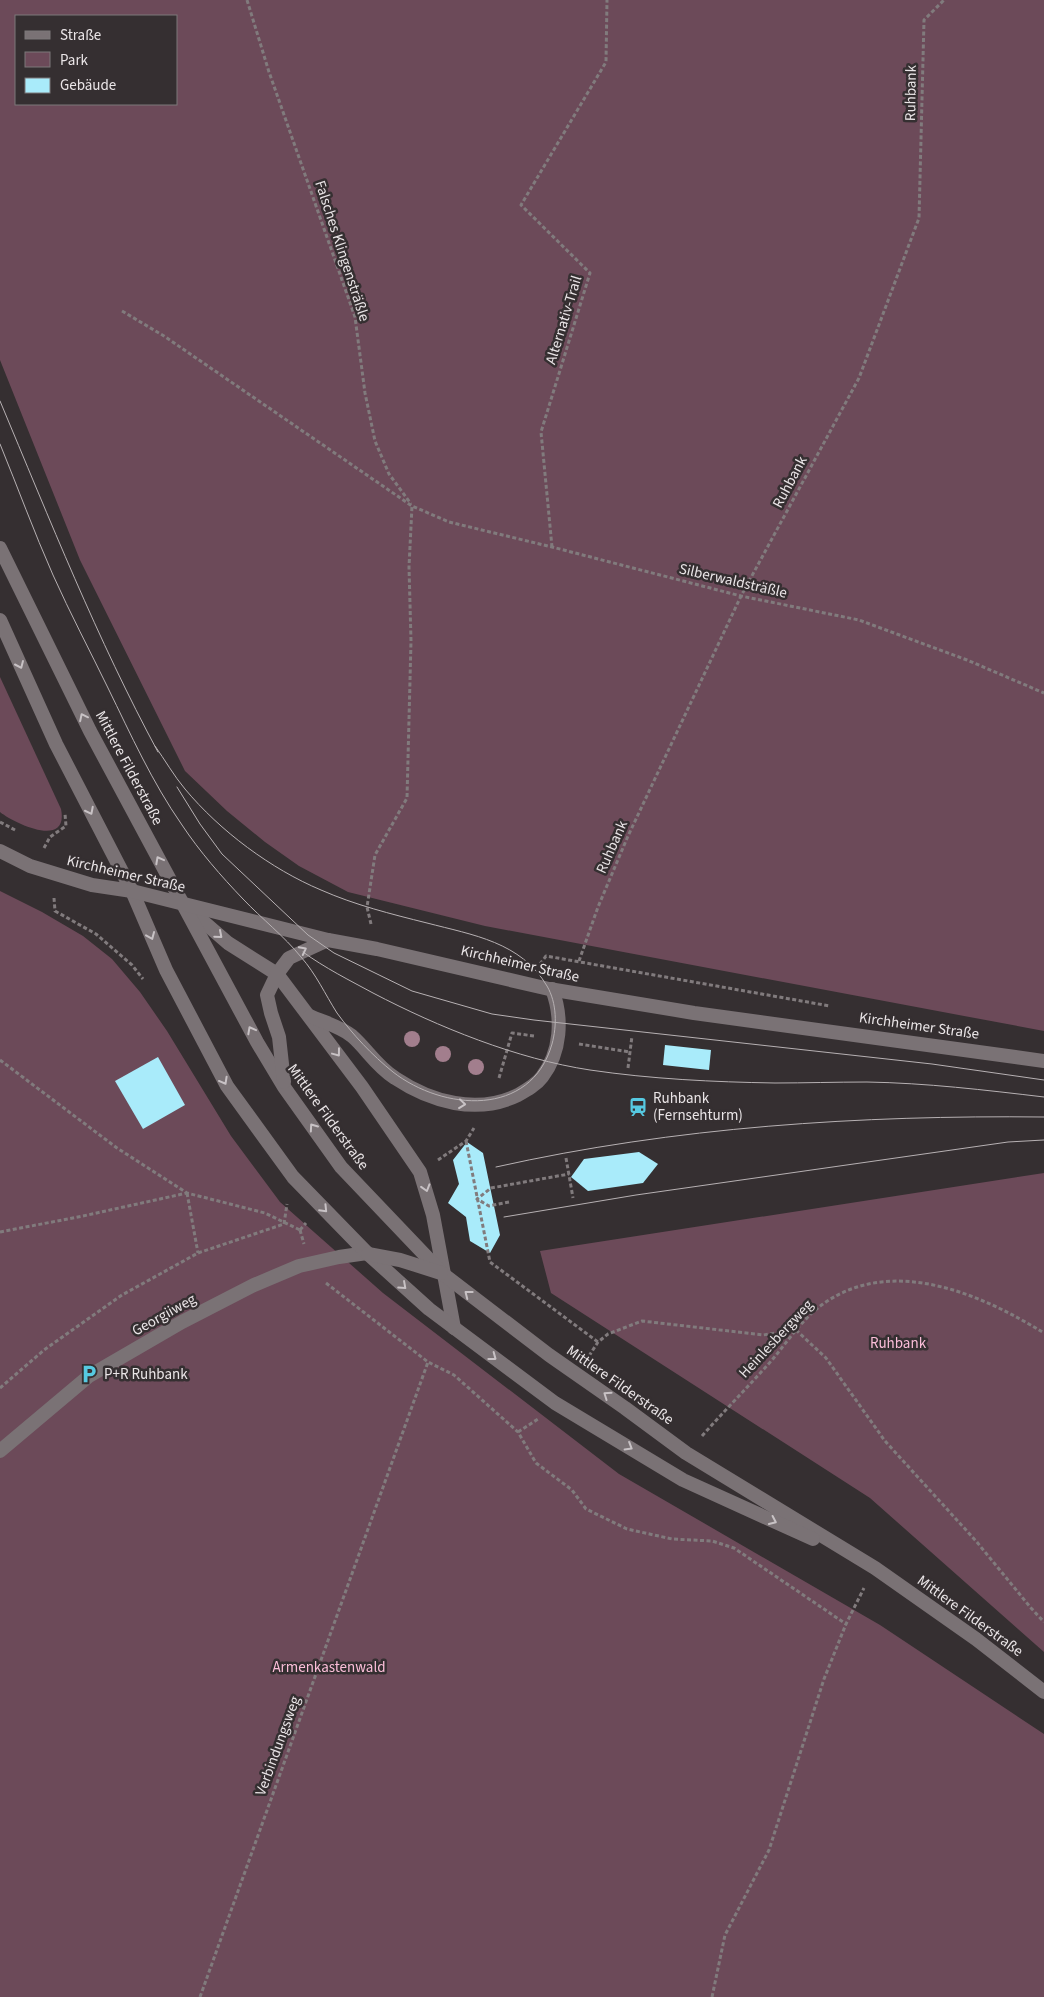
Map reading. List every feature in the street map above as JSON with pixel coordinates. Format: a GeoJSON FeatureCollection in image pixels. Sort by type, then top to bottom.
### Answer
{"type":"FeatureCollection","features":[{"type":"Feature","properties":{"kind":"main road","name":"Mittlere Filderstraße"},"geometry":{"type":"LineString","coordinates":[[0,548],[90,732],[257,1042],[284,1087],[341,1167],[443,1274],[548,1355],[686,1453],[875,1568],[976,1639],[1044,1692]]}},
{"type":"Feature","properties":{"kind":"main road","name":"Mittlere Filderstraße"},"geometry":{"type":"LineString","coordinates":[[0,620],[56,744],[132,891],[166,970],[227,1086],[294,1177],[367,1254],[429,1309],[555,1403],[683,1480],[875,1568]]}},
{"type":"Feature","properties":{"kind":"main road","name":"Kirchheimer Straße"},"geometry":{"type":"LineString","coordinates":[[0,851],[30,866],[92,885],[132,891],[328,940],[377,949],[552,989],[694,1013],[1044,1061]]}},
{"type":"Feature","properties":{"kind":"main road"},"geometry":{"type":"LineString","coordinates":[[182,903],[228,943],[277,974],[362,1087],[420,1172],[433,1215],[454,1328]]}},
{"type":"Feature","properties":{"kind":"main road"},"geometry":{"type":"LineString","coordinates":[[284,1087],[279,1037],[267,995],[277,974],[289,958],[328,940]]}},
{"type":"Feature","properties":{"kind":"main road"},"geometry":{"type":"LineString","coordinates":[[307,1014],[351,1035],[373,1061],[394,1078],[415,1090],[457,1104],[490,1104],[507,1100],[534,1086],[551,1061],[558,1040],[559,1023],[558,1005],[552,989]]}},
{"type":"Feature","properties":{"kind":"main road","name":"Georgiiweg"},"geometry":{"type":"LineString","coordinates":[[0,1451],[88,1376],[190,1318],[254,1285],[299,1266],[339,1257],[367,1254],[400,1260],[443,1274]]}},
{"type":"Feature","properties":{"kind":"path","name":"Falsches Klingensträßle"},"geometry":{"type":"LineString","coordinates":[[247,0],[355,318],[364,393],[375,441],[389,474],[412,506]]}},
{"type":"Feature","properties":{"kind":"path","name":"Alternativ-Trail"},"geometry":{"type":"LineString","coordinates":[[552,547],[541,432],[590,273],[521,205],[606,62],[607,0]]}},
{"type":"Feature","properties":{"kind":"path","name":"Ruhbank"},"geometry":{"type":"LineString","coordinates":[[832,1007],[606,967],[579,960],[598,907],[628,836],[742,596],[860,378],[918,218],[923,106],[924,20],[944,0]]}},
{"type":"Feature","properties":{"kind":"path","name":"Silberwaldsträßle"},"geometry":{"type":"LineString","coordinates":[[122,311],[164,336],[412,506],[448,522],[742,596],[859,620],[967,660],[1044,693]]}},
{"type":"Feature","properties":{"kind":"path"},"geometry":{"type":"LineString","coordinates":[[377,949],[367,907],[375,855],[407,798],[411,641],[409,567],[412,506]]}},
{"type":"Feature","properties":{"kind":"path"},"geometry":{"type":"LineString","coordinates":[[51,873],[44,847],[50,837],[66,826],[65,806]]}},
{"type":"Feature","properties":{"kind":"path"},"geometry":{"type":"LineString","coordinates":[[534,1028],[534,1036],[512,1033],[493,1098],[466,1141],[490,1262],[598,1342],[608,1334],[642,1321],[763,1335],[796,1330],[826,1358],[885,1441],[976,1541],[1044,1622]]}},
{"type":"Feature","properties":{"kind":"path"},"geometry":{"type":"LineString","coordinates":[[628,1068],[632,1036]]}},
{"type":"Feature","properties":{"kind":"path"},"geometry":{"type":"LineString","coordinates":[[577,1044],[630,1052]]}},
{"type":"Feature","properties":{"kind":"path"},"geometry":{"type":"LineString","coordinates":[[0,1060],[117,1148],[187,1193],[265,1213],[284,1224],[300,1230]]}},
{"type":"Feature","properties":{"kind":"path"},"geometry":{"type":"LineString","coordinates":[[566,1158],[572,1198]]}},
{"type":"Feature","properties":{"kind":"path"},"geometry":{"type":"LineString","coordinates":[[478,1198],[491,1188],[569,1174]]}},
{"type":"Feature","properties":{"kind":"path"},"geometry":{"type":"LineString","coordinates":[[0,1232],[187,1193]]}},
{"type":"Feature","properties":{"kind":"path"},"geometry":{"type":"LineString","coordinates":[[187,1193],[198,1253]]}},
{"type":"Feature","properties":{"kind":"path"},"geometry":{"type":"LineString","coordinates":[[478,1198],[489,1206],[509,1202]]}},
{"type":"Feature","properties":{"kind":"path"},"geometry":{"type":"LineString","coordinates":[[0,1388],[44,1350],[115,1301],[198,1253],[284,1224]]}},
{"type":"Feature","properties":{"kind":"path"},"geometry":{"type":"LineString","coordinates":[[309,1264],[322,1280],[428,1362],[454,1375],[518,1432],[536,1463],[572,1490],[586,1509],[627,1529],[672,1539],[712,1541],[734,1548],[846,1624]]}},
{"type":"Feature","properties":{"kind":"path","name":"Heinlesbergweg"},"geometry":{"type":"LineString","coordinates":[[686,1453],[771,1361],[796,1330],[823,1304],[856,1286],[886,1282],[917,1281],[956,1290],[992,1304],[1044,1333]]}},
{"type":"Feature","properties":{"kind":"path","name":"Verbindungsweg"},"geometry":{"type":"LineString","coordinates":[[200,1997],[428,1362]]}},
{"type":"Feature","properties":{"kind":"path"},"geometry":{"type":"LineString","coordinates":[[712,1997],[725,1935],[768,1850],[824,1680],[846,1624],[875,1568]]}},
{"type":"Feature","properties":{"kind":"green space"},"geometry":{"type":"Polygon","coordinates":[[[0,0],[1044,0],[1044,1031],[485,926],[348,892],[299,866],[265,842],[227,811],[185,771],[80,560],[0,360],[0,0]]]}},
{"type":"Feature","properties":{"kind":"green space"},"geometry":{"type":"Polygon","coordinates":[[[0,677],[61,809],[61,821],[57,828],[49,831],[28,827],[0,812],[0,677]]]}},
{"type":"Feature","properties":{"kind":"green space","name":"Armenkastenwald"},"geometry":{"type":"Polygon","coordinates":[[[0,891],[42,912],[83,936],[112,959],[140,992],[167,1031],[231,1136],[280,1202],[383,1293],[619,1474],[880,1625],[1044,1734],[1044,1997],[0,1997],[0,891]]]}},
{"type":"Feature","properties":{"kind":"green space","name":"Ruhbank"},"geometry":{"type":"Polygon","coordinates":[[[1044,1173],[1044,1652],[870,1498],[551,1293],[540,1251],[1044,1173]]]}},
{"type":"Feature","properties":{"kind":"building"},"geometry":{"type":"Polygon","coordinates":[[[665,1045],[711,1050],[709,1070],[663,1065],[665,1045]]]}},
{"type":"Feature","properties":{"kind":"building"},"geometry":{"type":"Polygon","coordinates":[[[158,1057],[185,1105],[143,1129],[115,1081],[158,1057]]]}},
{"type":"Feature","properties":{"kind":"building"},"geometry":{"type":"Polygon","coordinates":[[[467,1142],[483,1153],[500,1235],[490,1253],[470,1241],[466,1217],[448,1203],[459,1184],[453,1160],[467,1142]]]}},
{"type":"Feature","properties":{"kind":"building"},"geometry":{"type":"Polygon","coordinates":[[[639,1152],[658,1164],[643,1183],[588,1191],[571,1177],[584,1159],[639,1152]]]}},
{"type":"Feature","properties":{"kind":"tram line"},"geometry":{"type":"LineString","coordinates":[[0,401],[94,623],[158,752]]}},
{"type":"Feature","properties":{"kind":"tram line"},"geometry":{"type":"LineString","coordinates":[[0,444],[39,543],[60,589],[151,775],[171,809],[211,864],[306,964],[316,977],[337,1013],[356,1037],[393,1072],[413,1085],[436,1094],[460,1100],[483,1100],[506,1096],[525,1085],[541,1068],[554,1037],[553,1000],[547,986],[524,959],[494,942],[360,905],[321,890],[284,871],[247,847],[214,820],[181,784],[155,746]]}},
{"type":"Feature","properties":{"kind":"tram line"},"geometry":{"type":"LineString","coordinates":[[177,787],[200,824],[222,854],[308,935],[334,953],[412,991],[492,1014],[534,1020],[932,1064],[1044,1080]]}},
{"type":"Feature","properties":{"kind":"tram line"},"geometry":{"type":"LineString","coordinates":[[303,952],[346,979],[424,1018],[506,1050],[562,1065],[636,1076],[682,1080],[911,1084],[1044,1097]]}},
{"type":"Feature","properties":{"kind":"tram line"},"geometry":{"type":"LineString","coordinates":[[496,1167],[563,1153],[631,1142],[768,1126],[906,1118],[1044,1117]]}},
{"type":"Feature","properties":{"kind":"tram line"},"geometry":{"type":"LineString","coordinates":[[504,1217],[636,1195],[1008,1142],[1044,1140]]}},
{"type":"Feature","properties":{"kind":"place","name":"Ruhbank (Fernsehturm)"},"geometry":{"type":"Point","coordinates":[638,1107]}},
{"type":"Feature","properties":{"kind":"place","name":"P+R Ruhbank"},"geometry":{"type":"Point","coordinates":[89,1374]}}]}
